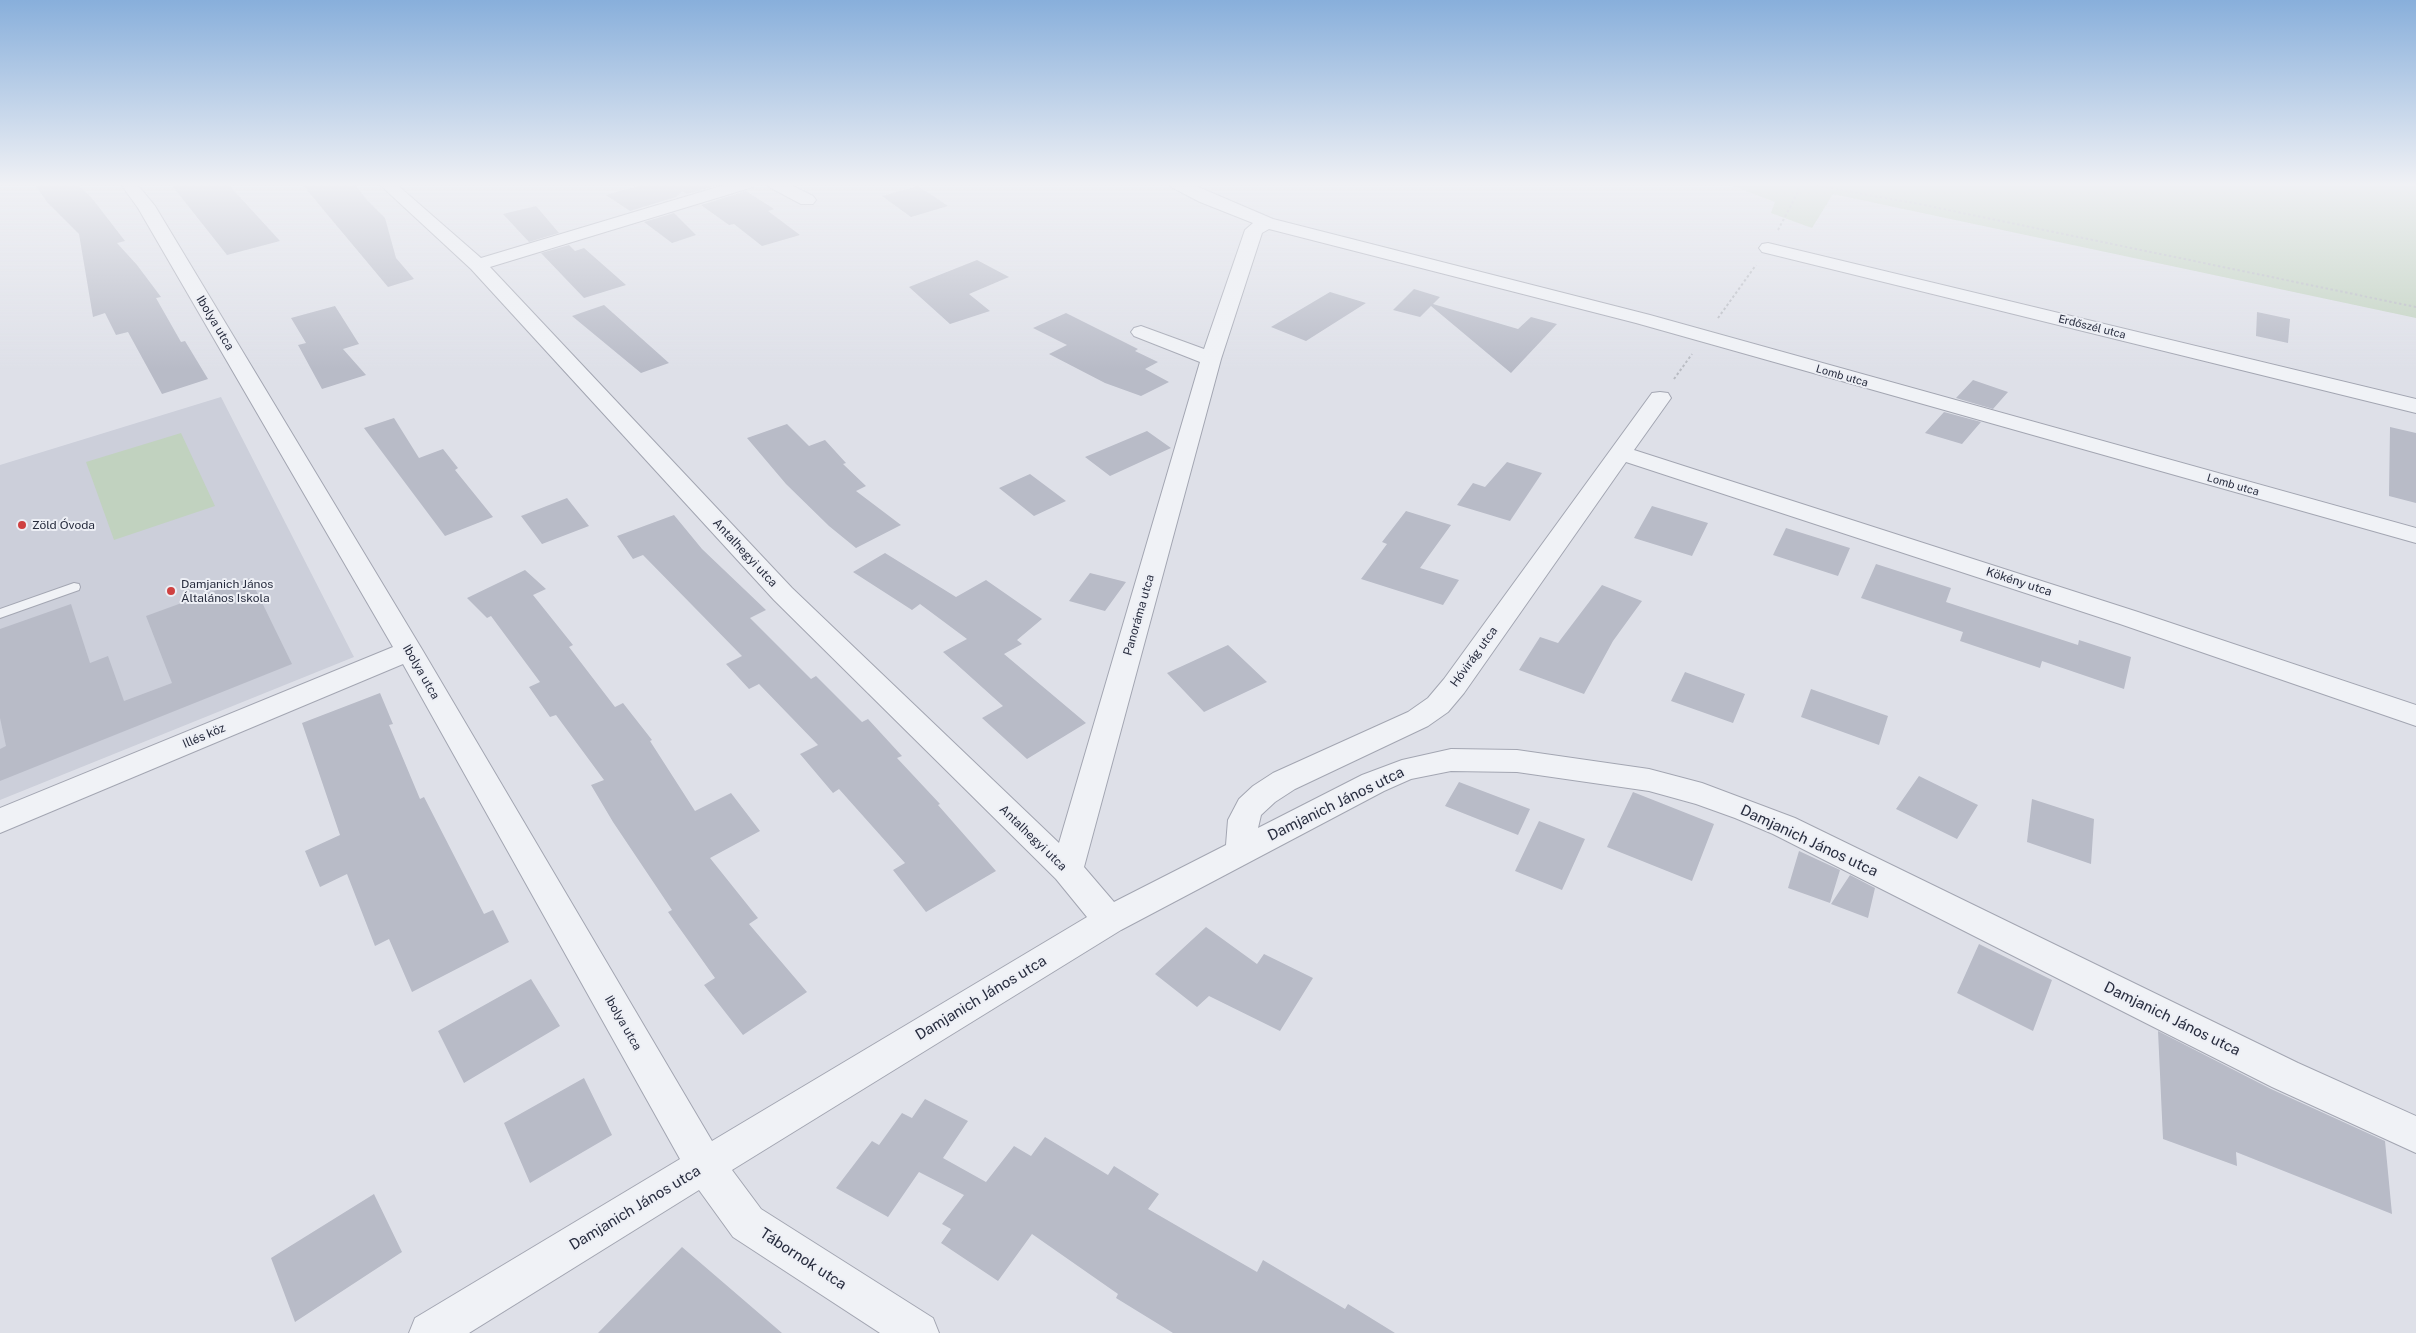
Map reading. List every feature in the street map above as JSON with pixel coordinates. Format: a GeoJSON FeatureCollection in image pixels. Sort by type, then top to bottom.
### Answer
{"type":"FeatureCollection","features":[{"type":"Feature","properties":{"kind":"street","name":"Ibolya utca"},"geometry":{"type":"LineString","coordinates":[[169,245],[409,651],[705,1166]]}},
{"type":"Feature","properties":{"kind":"street","name":"Antalhegyi utca"},"geometry":{"type":"LineString","coordinates":[[456,245],[478,265],[783,594],[1066,870],[1109,920]]}},
{"type":"Feature","properties":{"kind":"street"},"geometry":{"type":"LineString","coordinates":[[478,265],[543,245]]}},
{"type":"Feature","properties":{"kind":"street","name":"Panoráma utca"},"geometry":{"type":"LineString","coordinates":[[1066,870],[1211,359],[1249,245]]}},
{"type":"Feature","properties":{"kind":"street","name":"Lomb utca"},"geometry":{"type":"LineString","coordinates":[[1354,245],[1643,319],[2416,536]]}},
{"type":"Feature","properties":{"kind":"street","name":"Erdőszél utca"},"geometry":{"type":"LineString","coordinates":[[1768,248],[2416,406]]}},
{"type":"Feature","properties":{"kind":"street"},"geometry":{"type":"LineString","coordinates":[[1141,332],[1211,359]]}},
{"type":"Feature","properties":{"kind":"street","name":"Hóvirág utca"},"geometry":{"type":"LineString","coordinates":[[1241,850],[1243,820],[1250,807],[1264,794],[1284,781],[1418,718],[1438,705],[1454,686],[1660,398]]}},
{"type":"Feature","properties":{"kind":"street","name":"Kökény utca"},"geometry":{"type":"LineString","coordinates":[[1621,453],[2120,615],[2416,716]]}},
{"type":"Feature","properties":{"kind":"street","name":"Illés köz"},"geometry":{"type":"LineString","coordinates":[[0,821],[409,651]]}},
{"type":"Feature","properties":{"kind":"street","name":"Damjanich János utca"},"geometry":{"type":"LineString","coordinates":[[430,1333],[1109,920],[1373,783],[1402,771],[1430,763],[1483,759],[1517,761],[1649,780],[1702,794],[1784,826],[2285,1075],[2416,1135]]}},
{"type":"Feature","properties":{"kind":"street","name":"Tábornok utca"},"geometry":{"type":"LineString","coordinates":[[705,1166],[747,1223],[918,1333]]}},
{"type":"Feature","properties":{"kind":"lane"},"geometry":{"type":"LineString","coordinates":[[0,614],[74,588]]}},
{"type":"Feature","properties":{"kind":"path"},"geometry":{"type":"LineString","coordinates":[[2112,245],[2416,306]]}},
{"type":"Feature","properties":{"kind":"shaded area","name":"Damjanich János Általános Iskola"},"geometry":{"type":"Polygon","coordinates":[[[221,397],[354,657],[0,800],[0,465],[221,397]]]}},
{"type":"Feature","properties":{"kind":"green space"},"geometry":{"type":"Polygon","coordinates":[[[2074,245],[2416,245],[2416,318],[2074,245]]]}},
{"type":"Feature","properties":{"kind":"green space"},"geometry":{"type":"Polygon","coordinates":[[[181,433],[215,506],[114,540],[86,462],[181,433]]]}},
{"type":"Feature","properties":{"kind":"building"},"geometry":{"type":"Polygon","coordinates":[[[81,245],[119,245],[137,265],[161,297],[156,298],[181,342],[185,341],[208,379],[162,394],[128,332],[116,335],[105,313],[93,317],[81,245]]]}},
{"type":"Feature","properties":{"kind":"building"},"geometry":{"type":"Polygon","coordinates":[[[219,245],[264,245],[227,255],[219,245]]]}},
{"type":"Feature","properties":{"kind":"building"},"geometry":{"type":"Polygon","coordinates":[[[353,245],[392,245],[396,258],[414,279],[388,287],[353,245]]]}},
{"type":"Feature","properties":{"kind":"building"},"geometry":{"type":"Polygon","coordinates":[[[568,245],[575,251],[584,248],[626,285],[584,298],[541,253],[568,245]]]}},
{"type":"Feature","properties":{"kind":"building"},"geometry":{"type":"Polygon","coordinates":[[[977,260],[1009,277],[969,294],[990,311],[950,324],[909,287],[977,260]]]}},
{"type":"Feature","properties":{"kind":"building"},"geometry":{"type":"Polygon","coordinates":[[[1414,289],[1440,297],[1433,304],[1518,329],[1531,317],[1557,324],[1511,373],[1431,306],[1420,317],[1393,310],[1414,289]]]}},
{"type":"Feature","properties":{"kind":"building"},"geometry":{"type":"Polygon","coordinates":[[[1330,292],[1366,303],[1306,341],[1271,327],[1330,292]]]}},
{"type":"Feature","properties":{"kind":"building"},"geometry":{"type":"Polygon","coordinates":[[[604,305],[669,363],[641,373],[572,316],[604,305]]]}},
{"type":"Feature","properties":{"kind":"building"},"geometry":{"type":"Polygon","coordinates":[[[335,306],[359,344],[343,349],[366,375],[322,389],[298,345],[306,343],[291,318],[335,306]]]}},
{"type":"Feature","properties":{"kind":"building"},"geometry":{"type":"Polygon","coordinates":[[[2257,312],[2290,319],[2288,343],[2256,336],[2257,312]]]}},
{"type":"Feature","properties":{"kind":"building"},"geometry":{"type":"Polygon","coordinates":[[[1066,313],[1138,349],[1135,351],[1158,362],[1145,369],[1169,382],[1141,396],[1105,383],[1049,354],[1067,345],[1033,328],[1066,313]]]}},
{"type":"Feature","properties":{"kind":"building"},"geometry":{"type":"Polygon","coordinates":[[[1973,380],[2008,392],[1993,409],[1956,398],[1973,380]]]}},
{"type":"Feature","properties":{"kind":"building"},"geometry":{"type":"Polygon","coordinates":[[[1944,412],[1981,422],[1962,444],[1925,433],[1944,412]]]}},
{"type":"Feature","properties":{"kind":"building"},"geometry":{"type":"Polygon","coordinates":[[[394,418],[419,458],[443,449],[458,468],[455,470],[493,517],[445,536],[364,428],[394,418]]]}},
{"type":"Feature","properties":{"kind":"building"},"geometry":{"type":"Polygon","coordinates":[[[787,424],[809,446],[825,440],[846,463],[843,464],[866,486],[856,491],[901,525],[856,548],[829,526],[786,484],[747,438],[787,424]]]}},
{"type":"Feature","properties":{"kind":"building"},"geometry":{"type":"Polygon","coordinates":[[[2390,427],[2416,433],[2416,503],[2389,496],[2390,427]]]}},
{"type":"Feature","properties":{"kind":"building"},"geometry":{"type":"Polygon","coordinates":[[[1147,431],[1171,448],[1110,476],[1085,457],[1147,431]]]}},
{"type":"Feature","properties":{"kind":"building"},"geometry":{"type":"Polygon","coordinates":[[[1507,462],[1542,473],[1510,521],[1457,505],[1473,483],[1485,487],[1507,462]]]}},
{"type":"Feature","properties":{"kind":"building"},"geometry":{"type":"Polygon","coordinates":[[[1030,474],[1066,501],[1034,516],[999,488],[1030,474]]]}},
{"type":"Feature","properties":{"kind":"building"},"geometry":{"type":"Polygon","coordinates":[[[567,498],[589,526],[542,544],[521,516],[567,498]]]}},
{"type":"Feature","properties":{"kind":"building"},"geometry":{"type":"Polygon","coordinates":[[[1652,506],[1708,523],[1692,556],[1634,538],[1652,506]]]}},
{"type":"Feature","properties":{"kind":"building"},"geometry":{"type":"Polygon","coordinates":[[[1406,511],[1451,525],[1420,568],[1459,580],[1443,605],[1361,579],[1387,544],[1382,542],[1406,511]]]}},
{"type":"Feature","properties":{"kind":"building"},"geometry":{"type":"Polygon","coordinates":[[[674,515],[702,549],[766,610],[750,618],[811,679],[816,676],[862,722],[868,719],[902,756],[897,758],[940,804],[938,805],[996,871],[926,912],[893,870],[905,863],[839,789],[833,793],[800,754],[818,745],[759,684],[749,689],[726,664],[742,656],[643,555],[633,559],[617,536],[674,515]]]}},
{"type":"Feature","properties":{"kind":"building"},"geometry":{"type":"Polygon","coordinates":[[[1786,528],[1850,548],[1838,576],[1773,555],[1786,528]]]}},
{"type":"Feature","properties":{"kind":"building"},"geometry":{"type":"Polygon","coordinates":[[[885,553],[956,597],[986,580],[1042,619],[1017,640],[1022,644],[1004,654],[1086,723],[1027,759],[982,718],[1003,706],[943,652],[967,639],[920,604],[912,610],[853,572],[885,553]]]}},
{"type":"Feature","properties":{"kind":"building"},"geometry":{"type":"Polygon","coordinates":[[[1876,564],[1951,588],[1946,602],[2078,645],[2079,640],[2131,657],[2124,689],[2042,661],[2040,668],[1960,641],[1963,632],[1861,598],[1876,564]]]}},
{"type":"Feature","properties":{"kind":"building"},"geometry":{"type":"Polygon","coordinates":[[[525,570],[546,589],[533,595],[573,645],[569,647],[615,707],[623,703],[652,740],[650,741],[695,811],[731,793],[760,831],[710,858],[758,918],[749,924],[807,992],[743,1035],[704,985],[715,978],[668,912],[672,910],[613,822],[591,785],[604,780],[556,715],[550,717],[529,687],[540,682],[491,616],[487,618],[467,598],[525,570]]]}},
{"type":"Feature","properties":{"kind":"building"},"geometry":{"type":"Polygon","coordinates":[[[1090,573],[1126,582],[1105,611],[1069,601],[1090,573]]]}},
{"type":"Feature","properties":{"kind":"building"},"geometry":{"type":"Polygon","coordinates":[[[250,578],[292,664],[0,781],[0,749],[6,746],[0,718],[0,629],[71,604],[90,663],[108,656],[124,701],[172,683],[146,616],[250,578]]]}},
{"type":"Feature","properties":{"kind":"building"},"geometry":{"type":"Polygon","coordinates":[[[1602,585],[1642,601],[1613,641],[1584,694],[1519,670],[1540,637],[1558,643],[1602,585]]]}},
{"type":"Feature","properties":{"kind":"building"},"geometry":{"type":"Polygon","coordinates":[[[1228,645],[1267,682],[1204,712],[1167,673],[1228,645]]]}},
{"type":"Feature","properties":{"kind":"building"},"geometry":{"type":"Polygon","coordinates":[[[1685,672],[1745,694],[1733,723],[1671,701],[1685,672]]]}},
{"type":"Feature","properties":{"kind":"building"},"geometry":{"type":"Polygon","coordinates":[[[1811,689],[1888,716],[1879,745],[1801,717],[1811,689]]]}},
{"type":"Feature","properties":{"kind":"building"},"geometry":{"type":"Polygon","coordinates":[[[380,693],[393,724],[389,725],[420,799],[424,797],[484,914],[493,910],[509,942],[412,992],[389,939],[375,946],[347,874],[320,887],[305,851],[340,835],[302,723],[380,693]]]}},
{"type":"Feature","properties":{"kind":"building"},"geometry":{"type":"Polygon","coordinates":[[[1919,776],[1978,805],[1957,839],[1896,809],[1919,776]]]}},
{"type":"Feature","properties":{"kind":"building"},"geometry":{"type":"Polygon","coordinates":[[[1459,782],[1530,809],[1518,835],[1445,806],[1459,782]]]}},
{"type":"Feature","properties":{"kind":"building"},"geometry":{"type":"Polygon","coordinates":[[[1633,792],[1714,824],[1692,881],[1607,847],[1633,792]]]}},
{"type":"Feature","properties":{"kind":"building"},"geometry":{"type":"Polygon","coordinates":[[[2032,799],[2094,819],[2091,864],[2027,842],[2032,799]]]}},
{"type":"Feature","properties":{"kind":"building"},"geometry":{"type":"Polygon","coordinates":[[[1539,821],[1585,839],[1562,890],[1515,871],[1539,821]]]}},
{"type":"Feature","properties":{"kind":"building"},"geometry":{"type":"Polygon","coordinates":[[[1799,851],[1840,870],[1830,903],[1788,888],[1799,851]]]}},
{"type":"Feature","properties":{"kind":"building"},"geometry":{"type":"Polygon","coordinates":[[[1850,875],[1875,888],[1868,918],[1831,904],[1850,875]]]}},
{"type":"Feature","properties":{"kind":"building"},"geometry":{"type":"Polygon","coordinates":[[[1206,927],[1257,964],[1264,954],[1313,978],[1280,1031],[1209,996],[1197,1007],[1155,974],[1206,927]]]}},
{"type":"Feature","properties":{"kind":"building"},"geometry":{"type":"Polygon","coordinates":[[[1979,944],[2052,980],[2033,1031],[1957,993],[1979,944]]]}},
{"type":"Feature","properties":{"kind":"building"},"geometry":{"type":"Polygon","coordinates":[[[531,979],[560,1026],[464,1083],[438,1031],[531,979]]]}},
{"type":"Feature","properties":{"kind":"building"},"geometry":{"type":"Polygon","coordinates":[[[2158,1031],[2271,1089],[2385,1141],[2392,1214],[2236,1152],[2237,1166],[2163,1139],[2158,1031]]]}},
{"type":"Feature","properties":{"kind":"building"},"geometry":{"type":"Polygon","coordinates":[[[584,1078],[612,1135],[530,1183],[504,1123],[584,1078]]]}},
{"type":"Feature","properties":{"kind":"building"},"geometry":{"type":"Polygon","coordinates":[[[925,1099],[968,1121],[943,1158],[986,1182],[1014,1146],[1031,1156],[1045,1137],[1108,1175],[1114,1166],[1159,1194],[1148,1209],[1257,1272],[1263,1260],[1345,1309],[1348,1304],[1395,1333],[1173,1333],[1116,1298],[1118,1294],[1032,1234],[998,1281],[941,1243],[951,1229],[942,1224],[964,1195],[919,1172],[888,1217],[836,1188],[872,1141],[879,1145],[902,1113],[912,1118],[925,1099]]]}},
{"type":"Feature","properties":{"kind":"building"},"geometry":{"type":"Polygon","coordinates":[[[374,1194],[402,1252],[295,1322],[271,1258],[374,1194]]]}},
{"type":"Feature","properties":{"kind":"building"},"geometry":{"type":"Polygon","coordinates":[[[682,1247],[782,1333],[598,1333],[682,1247]]]}},
{"type":"Feature","properties":{"kind":"place","name":"Zöld Óvoda"},"geometry":{"type":"Point","coordinates":[22,525]}},
{"type":"Feature","properties":{"kind":"place","name":"Damjanich János Általános Iskola"},"geometry":{"type":"Point","coordinates":[171,591]}}]}
